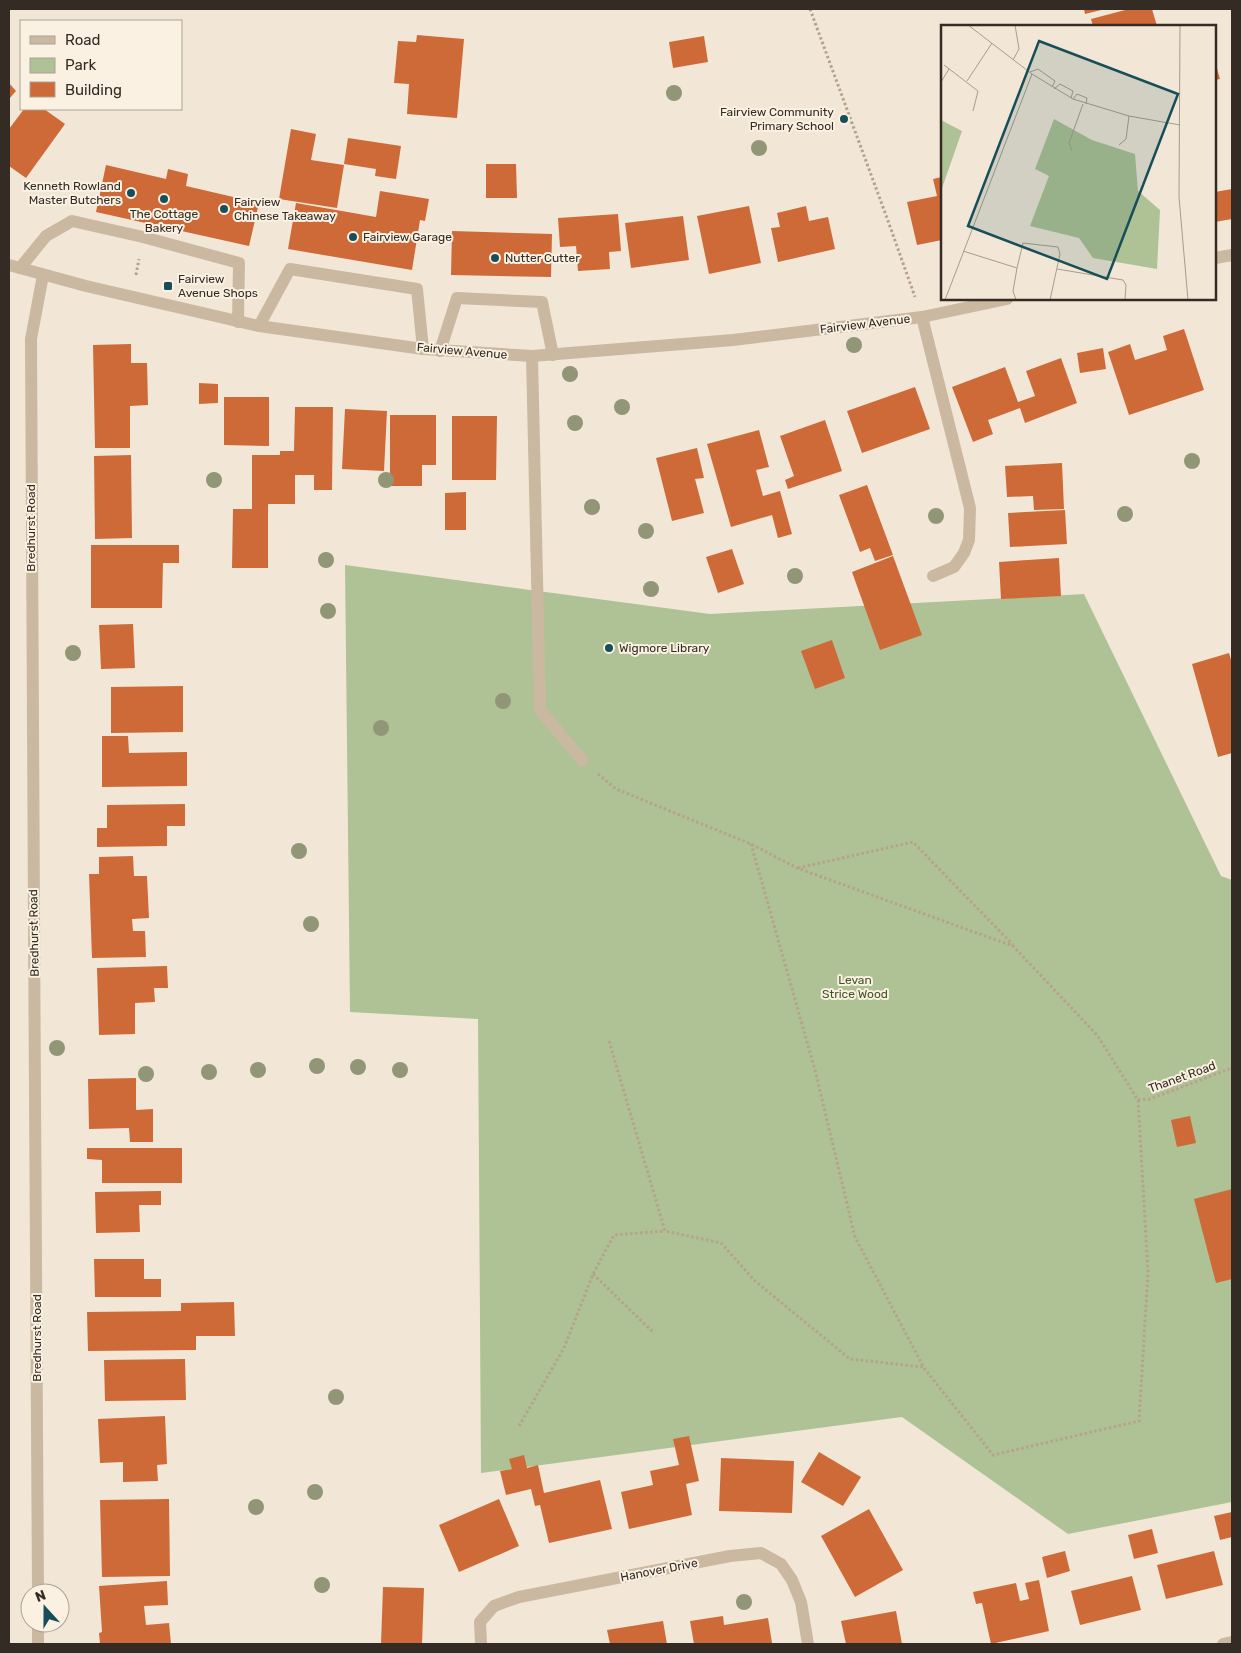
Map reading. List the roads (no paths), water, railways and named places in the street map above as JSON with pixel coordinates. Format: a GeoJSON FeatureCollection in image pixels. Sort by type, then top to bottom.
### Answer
{"type":"FeatureCollection","features":[{"type":"Feature","properties":{"kind":"street"},"geometry":{"type":"LineString","coordinates":[[15,266],[46,236],[72,221],[143,237],[239,263],[238,322]]}},
{"type":"Feature","properties":{"kind":"street"},"geometry":{"type":"LineString","coordinates":[[1216,258],[1232,255]]}},
{"type":"Feature","properties":{"kind":"street","name":"Fairview Avenue"},"geometry":{"type":"LineString","coordinates":[[15,266],[43,275],[259,326],[440,351],[532,356],[734,340],[922,317],[1002,300]]}},
{"type":"Feature","properties":{"kind":"street"},"geometry":{"type":"LineString","coordinates":[[259,326],[290,269],[417,289],[423,349]]}},
{"type":"Feature","properties":{"kind":"street","name":"Bredhurst Road"},"geometry":{"type":"LineString","coordinates":[[38,1583],[31,339],[43,275]]}},
{"type":"Feature","properties":{"kind":"street"},"geometry":{"type":"LineString","coordinates":[[440,351],[457,298],[542,302],[553,355]]}},
{"type":"Feature","properties":{"kind":"street","name":"Fairview Avenue"},"geometry":{"type":"LineString","coordinates":[[922,317],[970,508],[969,540],[964,553],[954,567],[933,576]]}},
{"type":"Feature","properties":{"kind":"street"},"geometry":{"type":"LineString","coordinates":[[532,356],[540,710],[582,760]]}},
{"type":"Feature","properties":{"kind":"street","name":"Hanover Drive"},"geometry":{"type":"LineString","coordinates":[[481,1644],[480,1622],[494,1606],[519,1597],[730,1556],[761,1553],[781,1564],[792,1580],[801,1602],[808,1644]]}},
{"type":"Feature","properties":{"kind":"street"},"geometry":{"type":"LineString","coordinates":[[1223,1644],[1232,1642]]}},
{"type":"Feature","properties":{"kind":"place","name":"Fairview Community Primary School"},"geometry":{"type":"Point","coordinates":[844,119]}},
{"type":"Feature","properties":{"kind":"place","name":"Kenneth Rowland Master Butchers"},"geometry":{"type":"Point","coordinates":[131,193]}},
{"type":"Feature","properties":{"kind":"place","name":"The Cottage Bakery"},"geometry":{"type":"Point","coordinates":[164,199]}},
{"type":"Feature","properties":{"kind":"place","name":"Fairview Chinese Takeaway"},"geometry":{"type":"Point","coordinates":[224,209]}},
{"type":"Feature","properties":{"kind":"place","name":"Fairview Garage"},"geometry":{"type":"Point","coordinates":[353,237]}},
{"type":"Feature","properties":{"kind":"place","name":"Nutter Cutter"},"geometry":{"type":"Point","coordinates":[495,258]}},
{"type":"Feature","properties":{"kind":"place","name":"Fairview Avenue Shops"},"geometry":{"type":"Point","coordinates":[168,286]}},
{"type":"Feature","properties":{"kind":"place","name":"Wigmore Library"},"geometry":{"type":"Point","coordinates":[609,648]}},
{"type":"Feature","properties":{"kind":"park label","name":"Levan Strice Wood"},"geometry":{"type":"Point","coordinates":[855,987]}}]}
